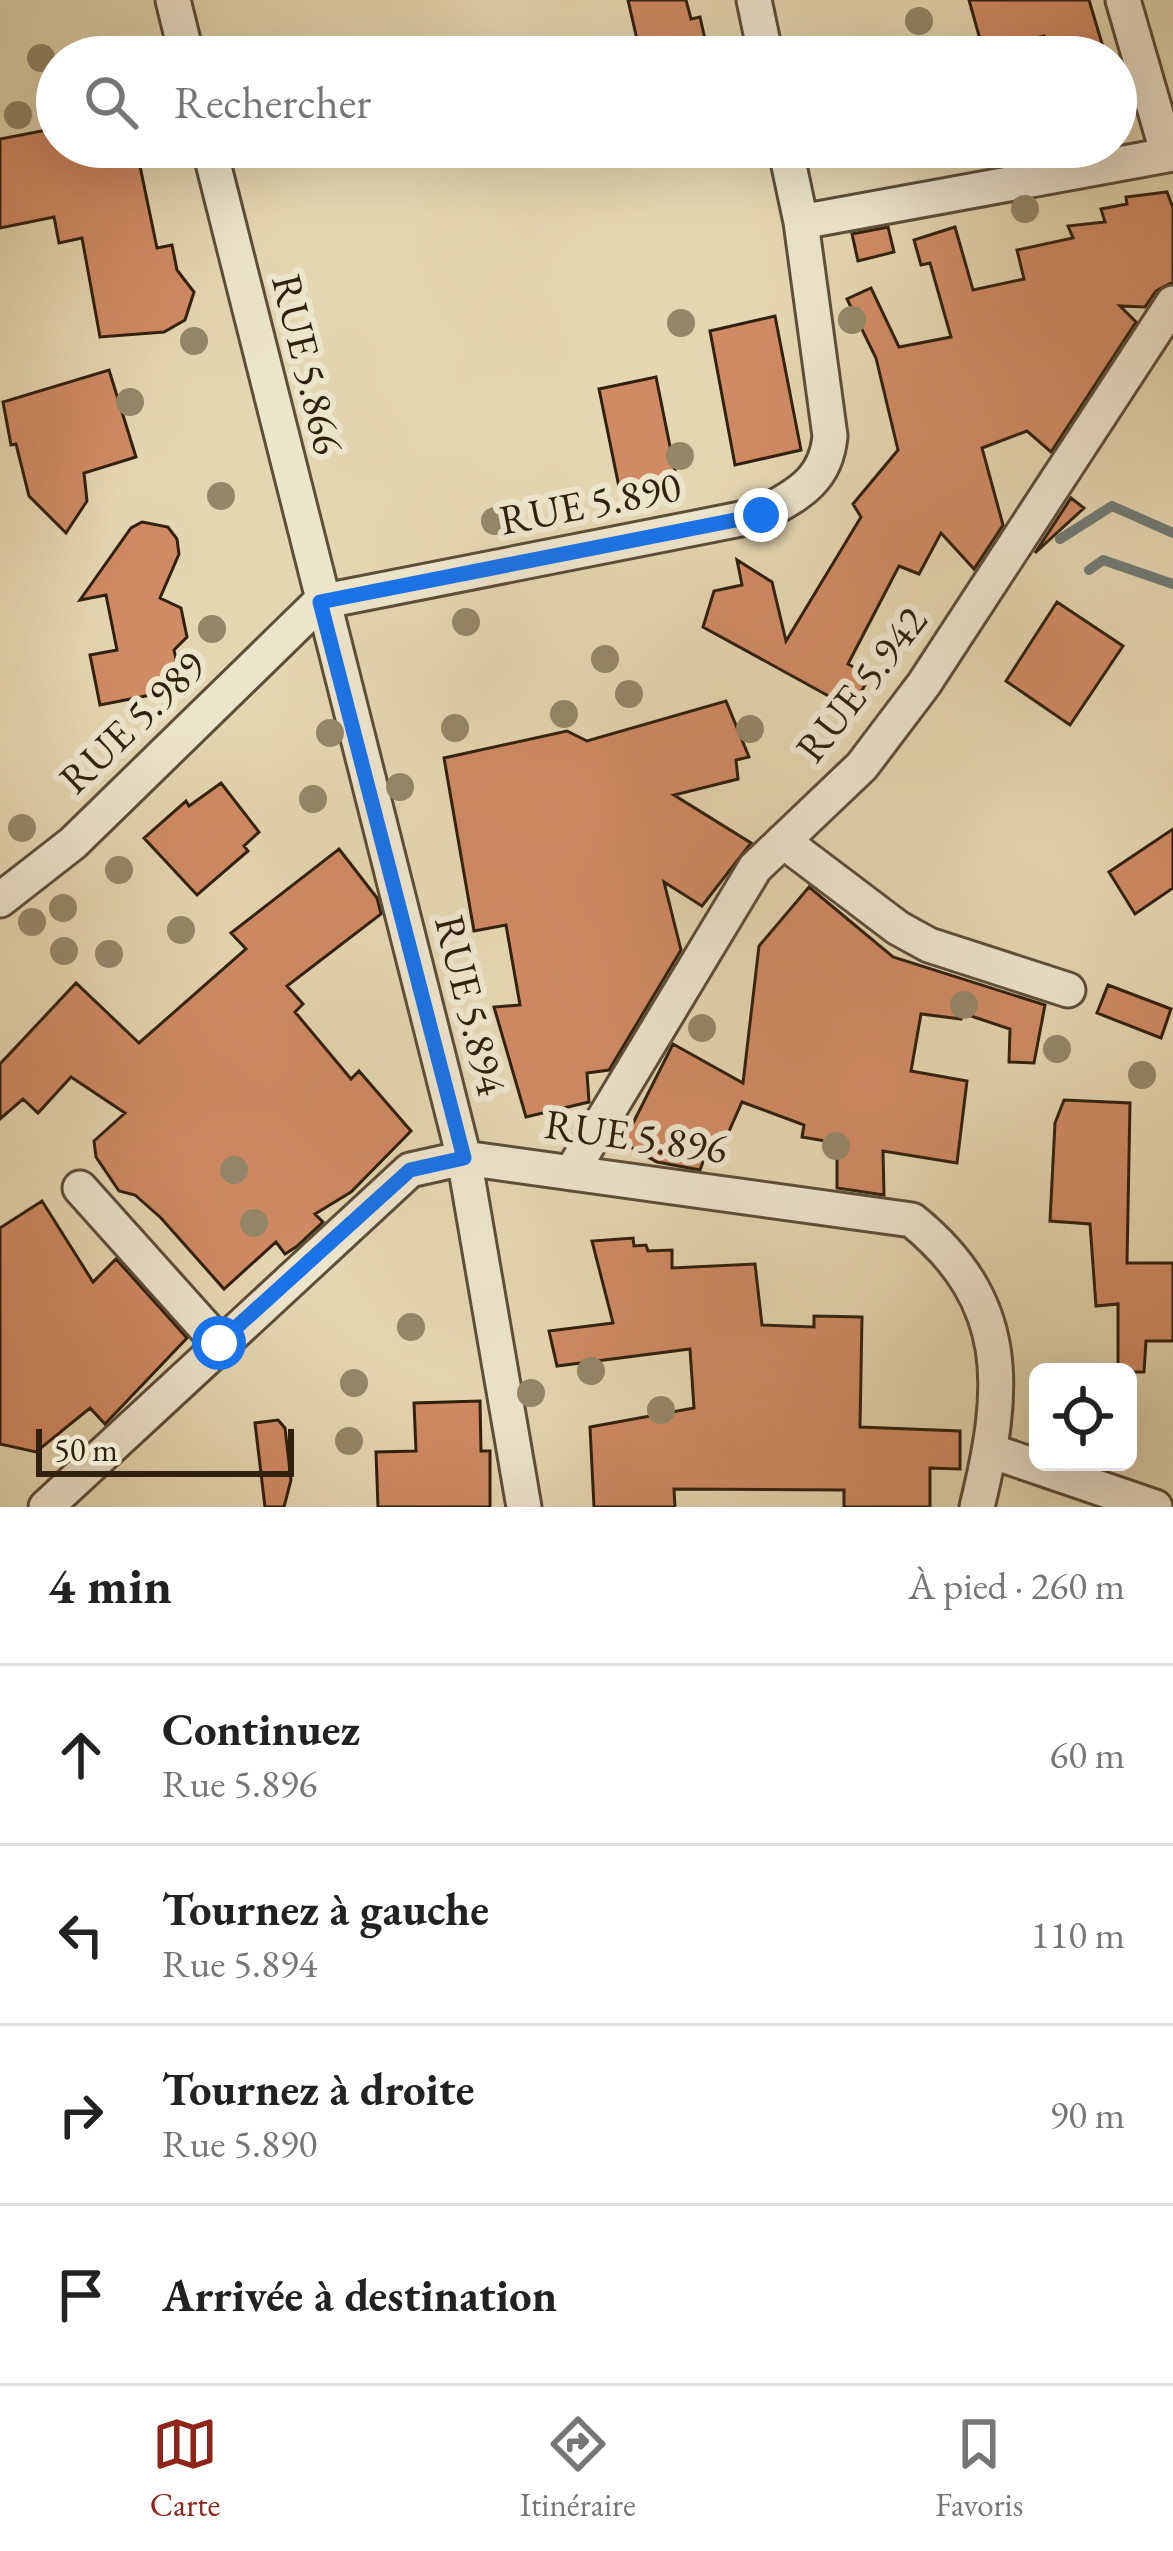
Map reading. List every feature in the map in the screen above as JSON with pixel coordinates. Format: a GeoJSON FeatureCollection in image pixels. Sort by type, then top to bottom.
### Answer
{"type":"FeatureCollection","features":[{"type":"Feature","properties":{"kind":"street"},"geometry":{"type":"LineString","coordinates":[[173,0],[182,36]]}},
{"type":"Feature","properties":{"kind":"street"},"geometry":{"type":"LineString","coordinates":[[754,0],[762,36]]}},
{"type":"Feature","properties":{"kind":"street"},"geometry":{"type":"LineString","coordinates":[[1123,0],[1134,36]]}},
{"type":"Feature","properties":{"kind":"street"},"geometry":{"type":"LineString","coordinates":[[1137,46],[1170,154],[1137,160]]}},
{"type":"Feature","properties":{"kind":"street","name":"RUE 5.866"},"geometry":{"type":"LineString","coordinates":[[214,168],[320,602]]}},
{"type":"Feature","properties":{"kind":"street","name":"RUE 5.890"},"geometry":{"type":"LineString","coordinates":[[320,602],[761,515],[810,487],[828,460],[830,436],[789,168]]}},
{"type":"Feature","properties":{"kind":"street"},"geometry":{"type":"LineString","coordinates":[[801,223],[1095,168]]}},
{"type":"Feature","properties":{"kind":"street","name":"RUE 5.942"},"geometry":{"type":"LineString","coordinates":[[571,1173],[755,868],[862,766],[924,685],[1173,303]]}},
{"type":"Feature","properties":{"kind":"street","name":"RUE 5.989"},"geometry":{"type":"LineString","coordinates":[[0,900],[73,843],[320,602]]}},
{"type":"Feature","properties":{"kind":"street","name":"RUE 5.894"},"geometry":{"type":"LineString","coordinates":[[320,602],[464,1158],[524,1507]]}},
{"type":"Feature","properties":{"kind":"street"},"geometry":{"type":"LineString","coordinates":[[783,841],[898,928],[928,944],[1068,990]]}},
{"type":"Feature","properties":{"kind":"street","name":"RUE 5.896"},"geometry":{"type":"LineString","coordinates":[[46,1507],[410,1170],[464,1158],[912,1220],[952,1252],[972,1282],[989,1327],[996,1378],[991,1451]]}},
{"type":"Feature","properties":{"kind":"street"},"geometry":{"type":"LineString","coordinates":[[80,1188],[219,1343]]}},
{"type":"Feature","properties":{"kind":"street"},"geometry":{"type":"LineString","coordinates":[[977,1507],[991,1451],[1155,1507]]}},
{"type":"Feature","properties":{"kind":"building"},"geometry":{"type":"Polygon","coordinates":[[[628,0],[686,0],[691,19],[700,17],[704,36],[636,36],[628,0]]]}},
{"type":"Feature","properties":{"kind":"building"},"geometry":{"type":"Polygon","coordinates":[[[969,0],[1089,0],[1100,36],[1044,36],[979,36],[969,0]]]}},
{"type":"Feature","properties":{"kind":"building"},"geometry":{"type":"Polygon","coordinates":[[[36,132],[36,168],[140,168],[157,248],[172,245],[177,270],[194,292],[185,320],[164,332],[100,337],[82,238],[59,243],[54,217],[0,228],[0,139],[36,132]]]}},
{"type":"Feature","properties":{"kind":"building"},"geometry":{"type":"Polygon","coordinates":[[[1167,192],[1173,208],[1173,282],[1156,291],[1145,307],[1120,306],[1136,322],[1051,452],[1027,431],[982,448],[1003,525],[974,569],[941,533],[919,574],[899,566],[848,664],[870,676],[856,701],[850,697],[845,705],[703,627],[714,591],[742,585],[737,560],[772,582],[786,641],[861,517],[853,504],[898,450],[876,358],[847,299],[871,288],[899,347],[951,337],[930,263],[921,265],[914,240],[955,227],[973,290],[1024,279],[1017,250],[1073,238],[1068,226],[1105,222],[1101,209],[1127,204],[1126,197],[1167,192]]]}},
{"type":"Feature","properties":{"kind":"building"},"geometry":{"type":"Polygon","coordinates":[[[888,227],[894,252],[858,261],[852,234],[888,227]]]}},
{"type":"Feature","properties":{"kind":"building"},"geometry":{"type":"Polygon","coordinates":[[[775,316],[801,450],[735,465],[710,331],[775,316]]]}},
{"type":"Feature","properties":{"kind":"building"},"geometry":{"type":"Polygon","coordinates":[[[109,370],[136,457],[84,473],[87,501],[66,533],[29,496],[16,444],[11,445],[3,402],[109,370]]]}},
{"type":"Feature","properties":{"kind":"building"},"geometry":{"type":"Polygon","coordinates":[[[656,377],[676,476],[619,487],[599,389],[656,377]]]}},
{"type":"Feature","properties":{"kind":"building"},"geometry":{"type":"Polygon","coordinates":[[[1071,498],[1084,508],[1035,553],[1071,498]]]}},
{"type":"Feature","properties":{"kind":"building"},"geometry":{"type":"Polygon","coordinates":[[[142,522],[168,527],[177,539],[179,554],[160,598],[181,608],[187,637],[174,650],[178,668],[167,670],[171,691],[100,705],[90,655],[117,650],[106,595],[80,600],[131,528],[142,522]]]}},
{"type":"Feature","properties":{"kind":"building"},"geometry":{"type":"Polygon","coordinates":[[[1057,602],[1123,646],[1070,725],[1006,681],[1057,602]]]}},
{"type":"Feature","properties":{"kind":"building"},"geometry":{"type":"Polygon","coordinates":[[[726,701],[749,757],[736,760],[738,779],[674,795],[751,843],[702,906],[664,882],[681,950],[609,1070],[587,1073],[589,1102],[526,1117],[494,1007],[520,1005],[506,925],[474,931],[444,758],[567,731],[587,741],[726,701]]]}},
{"type":"Feature","properties":{"kind":"building"},"geometry":{"type":"Polygon","coordinates":[[[221,783],[259,832],[244,846],[248,851],[197,895],[144,838],[186,801],[189,806],[221,783]]]}},
{"type":"Feature","properties":{"kind":"building"},"geometry":{"type":"Polygon","coordinates":[[[1173,829],[1173,888],[1135,914],[1109,872],[1173,829]]]}},
{"type":"Feature","properties":{"kind":"building"},"geometry":{"type":"Polygon","coordinates":[[[339,849],[377,898],[381,914],[287,986],[303,1004],[295,1012],[351,1079],[359,1071],[411,1131],[351,1192],[315,1214],[323,1222],[296,1247],[285,1254],[276,1242],[224,1289],[161,1218],[135,1195],[119,1191],[96,1157],[94,1141],[125,1113],[71,1077],[38,1113],[23,1099],[0,1119],[0,1064],[76,983],[139,1043],[246,949],[231,933],[339,849]]]}},
{"type":"Feature","properties":{"kind":"building"},"geometry":{"type":"Polygon","coordinates":[[[809,887],[893,957],[1045,1005],[1034,1063],[1009,1062],[1010,1029],[962,1013],[961,1019],[921,1014],[911,1071],[967,1081],[957,1163],[883,1151],[884,1195],[837,1188],[837,1143],[802,1137],[804,1125],[742,1102],[714,1165],[704,1159],[700,1170],[657,1162],[623,1143],[673,1044],[743,1083],[759,946],[809,887]]]}},
{"type":"Feature","properties":{"kind":"building"},"geometry":{"type":"Polygon","coordinates":[[[1108,985],[1171,1009],[1161,1038],[1097,1013],[1108,985]]]}},
{"type":"Feature","properties":{"kind":"building"},"geometry":{"type":"Polygon","coordinates":[[[1064,1100],[1130,1103],[1127,1263],[1173,1263],[1173,1341],[1146,1341],[1144,1372],[1137,1372],[1137,1363],[1118,1363],[1118,1304],[1096,1306],[1090,1224],[1050,1221],[1055,1123],[1064,1100]]]}},
{"type":"Feature","properties":{"kind":"building"},"geometry":{"type":"Polygon","coordinates":[[[42,1201],[93,1282],[116,1259],[187,1338],[105,1424],[90,1408],[36,1452],[0,1444],[0,1228],[42,1201]]]}},
{"type":"Feature","properties":{"kind":"building"},"geometry":{"type":"Polygon","coordinates":[[[633,1238],[634,1246],[646,1245],[648,1251],[672,1250],[672,1268],[755,1264],[762,1325],[814,1327],[814,1316],[862,1317],[860,1427],[960,1431],[960,1469],[930,1468],[930,1507],[844,1507],[844,1490],[674,1489],[675,1507],[594,1507],[590,1427],[694,1408],[690,1349],[557,1366],[549,1331],[613,1323],[592,1241],[633,1238]]]}},
{"type":"Feature","properties":{"kind":"building"},"geometry":{"type":"Polygon","coordinates":[[[480,1401],[481,1451],[490,1451],[490,1507],[378,1507],[376,1452],[416,1451],[414,1403],[480,1401]]]}},
{"type":"Feature","properties":{"kind":"building"},"geometry":{"type":"Polygon","coordinates":[[[278,1420],[285,1428],[291,1480],[284,1507],[265,1507],[255,1423],[278,1420]]]}},
{"type":"Feature","properties":{"kind":"waterway"},"geometry":{"type":"LineString","coordinates":[[1060,539],[1112,506],[1173,533]]}},
{"type":"Feature","properties":{"kind":"waterway"},"geometry":{"type":"LineString","coordinates":[[1089,570],[1103,560],[1173,584]]}},
{"type":"Feature","properties":{"kind":"route"},"geometry":{"type":"LineString","coordinates":[[219,1343],[410,1170],[464,1158],[320,602],[761,515]]}}]}
